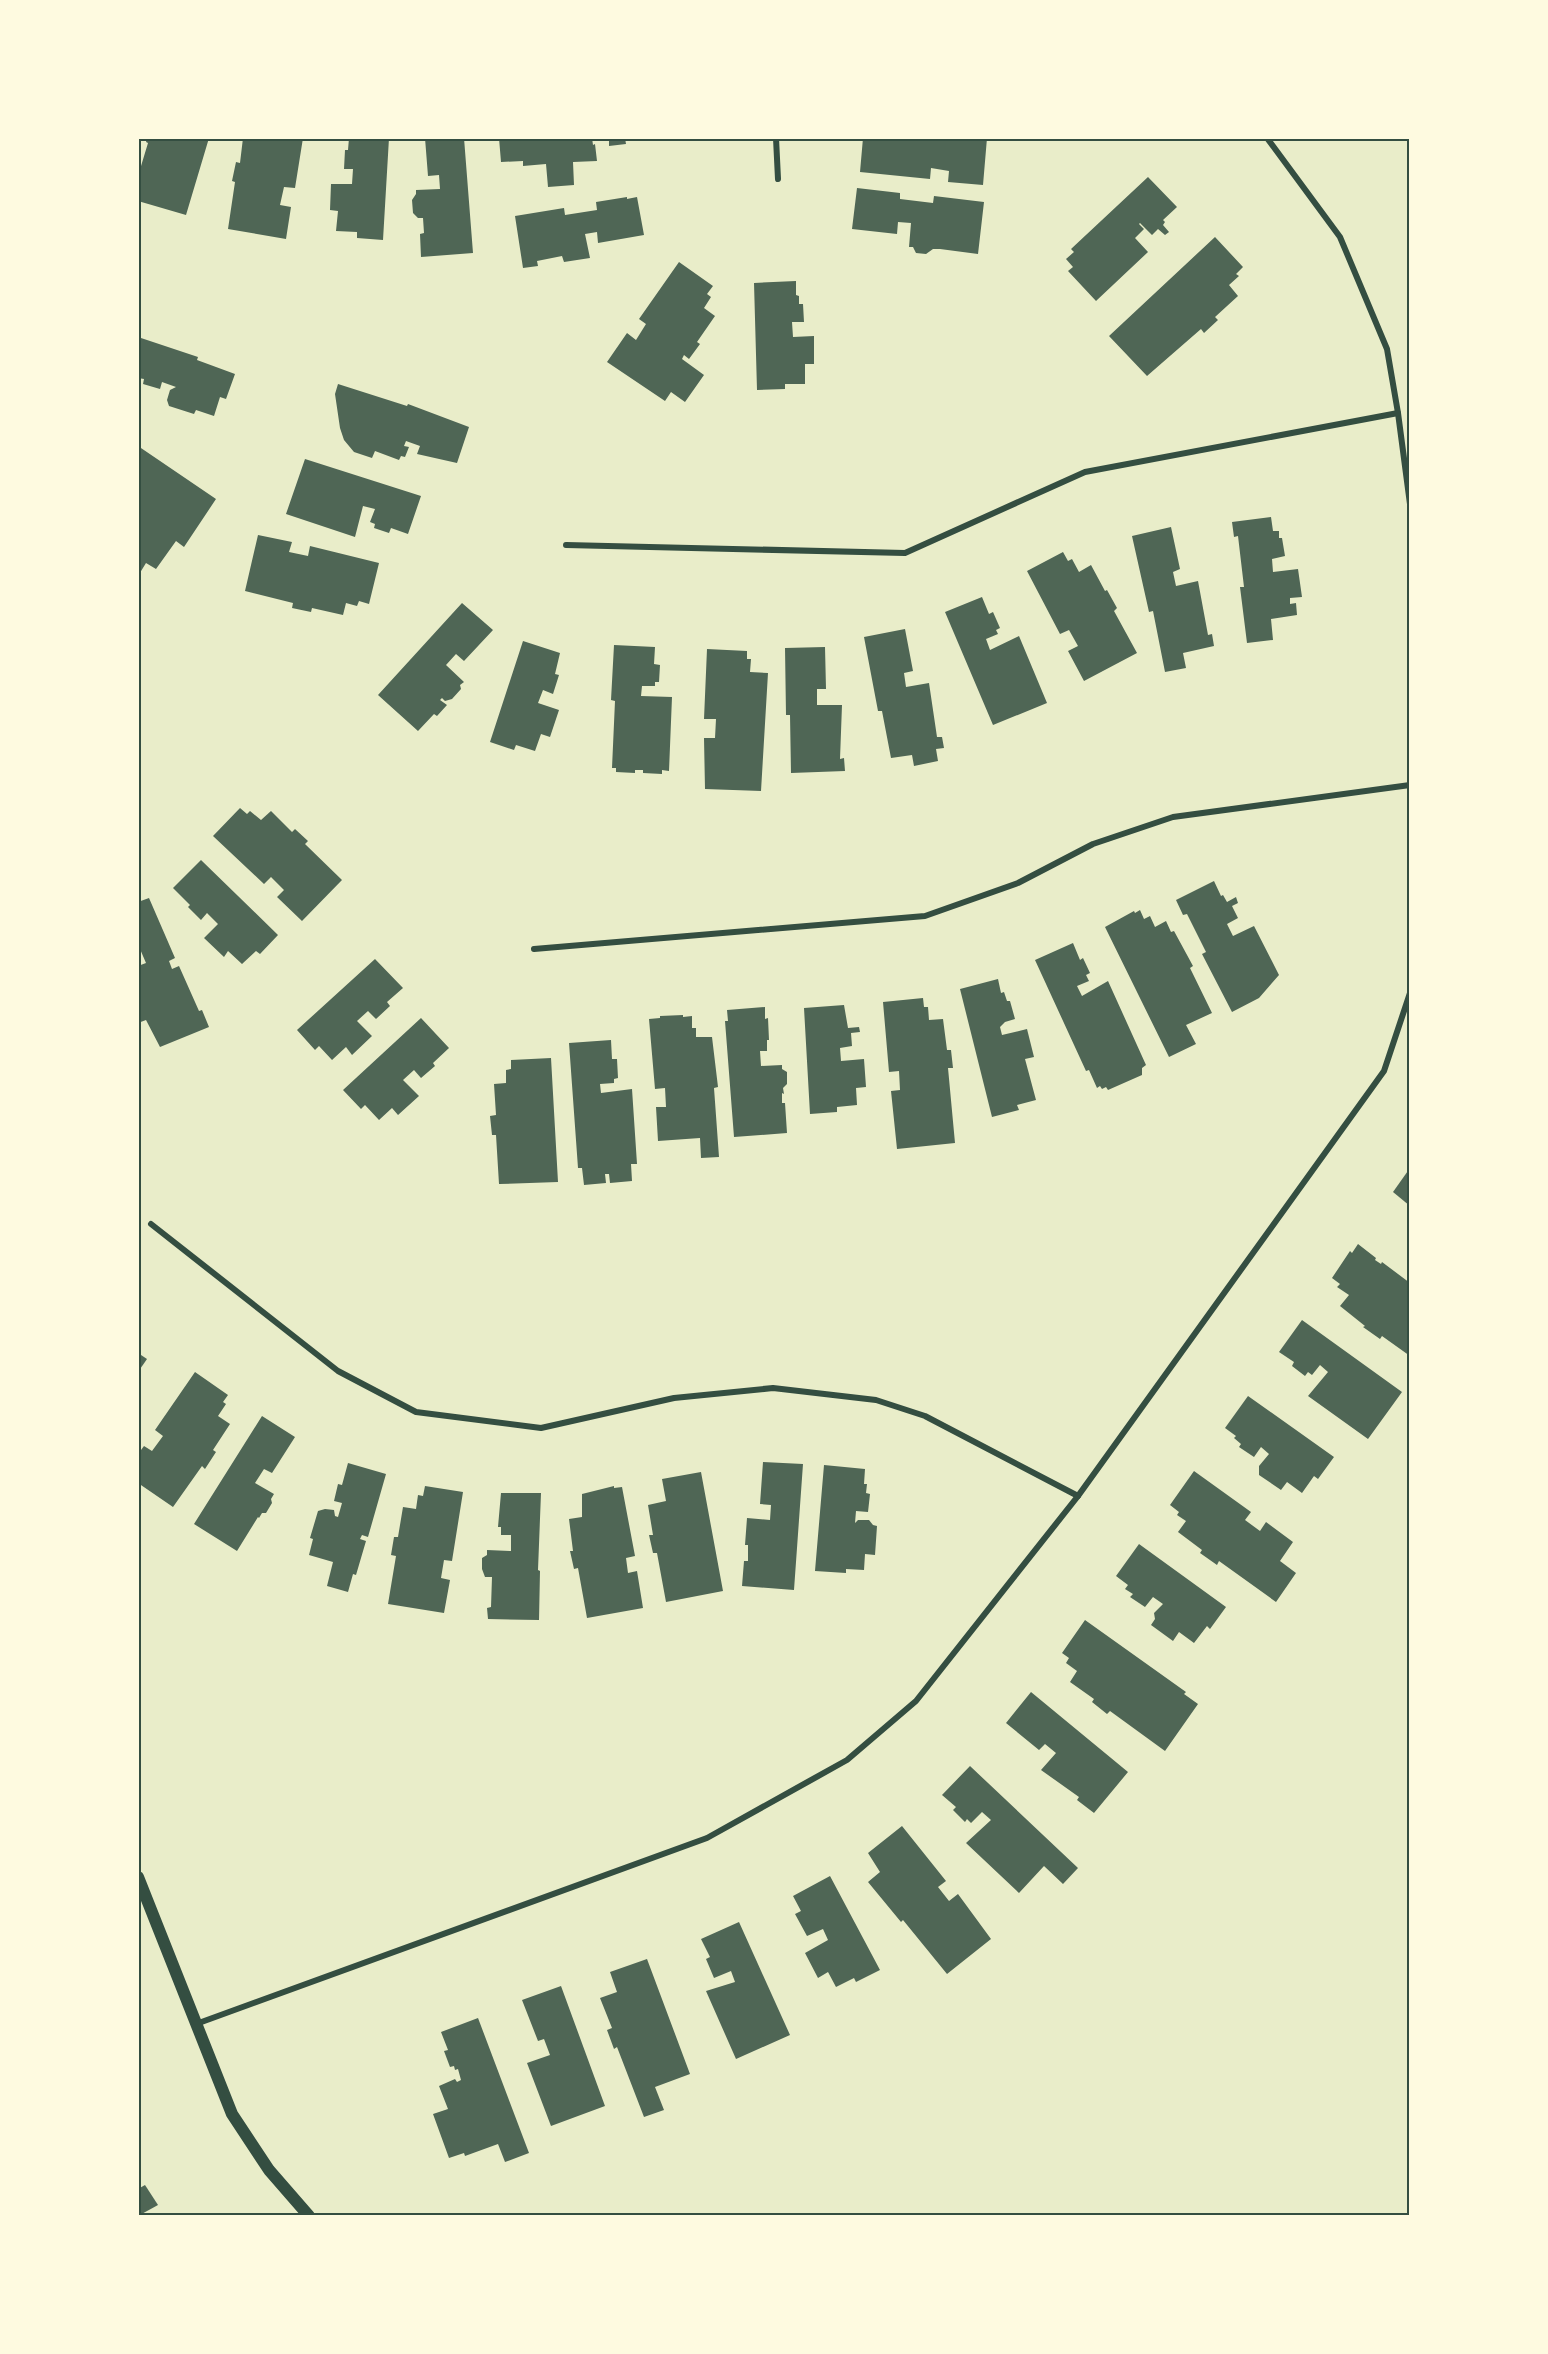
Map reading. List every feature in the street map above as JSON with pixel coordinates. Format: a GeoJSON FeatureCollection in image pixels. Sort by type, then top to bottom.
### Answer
{"type":"FeatureCollection","features":[{"type":"Feature","properties":{"kind":"main road"},"geometry":{"type":"LineString","coordinates":[[138,1877],[232,2114],[269,2170],[309,2216]]}},
{"type":"Feature","properties":{"kind":"street"},"geometry":{"type":"LineString","coordinates":[[776,138],[778,179]]}},
{"type":"Feature","properties":{"kind":"street"},"geometry":{"type":"LineString","coordinates":[[1267,138],[1340,237],[1387,349],[1410,504]]}},
{"type":"Feature","properties":{"kind":"street"},"geometry":{"type":"LineString","coordinates":[[566,545],[905,553],[1085,472],[1398,414]]}},
{"type":"Feature","properties":{"kind":"street"},"geometry":{"type":"LineString","coordinates":[[534,949],[925,916],[1018,883],[1093,844],[1173,817],[1410,785]]}},
{"type":"Feature","properties":{"kind":"street"},"geometry":{"type":"LineString","coordinates":[[196,2024],[707,1838],[847,1760],[916,1701],[1078,1496],[1384,1071],[1410,993]]}},
{"type":"Feature","properties":{"kind":"street"},"geometry":{"type":"LineString","coordinates":[[151,1224],[338,1371],[416,1412],[541,1428],[674,1398],[773,1388],[876,1400],[925,1416],[1078,1496]]}},
{"type":"Feature","properties":{"kind":"building"},"geometry":{"type":"Polygon","coordinates":[[[147,138],[209,138],[186,215],[138,201],[138,176],[148,143],[147,138]]]}},
{"type":"Feature","properties":{"kind":"building"},"geometry":{"type":"Polygon","coordinates":[[[243,138],[303,138],[295,188],[284,187],[280,205],[291,207],[286,239],[228,229],[235,182],[232,181],[236,162],[240,163],[243,138]]]}},
{"type":"Feature","properties":{"kind":"building"},"geometry":{"type":"Polygon","coordinates":[[[349,138],[389,138],[383,240],[357,238],[357,232],[336,231],[338,211],[330,210],[331,184],[352,184],[353,169],[344,169],[345,150],[348,150],[349,138]]]}},
{"type":"Feature","properties":{"kind":"building"},"geometry":{"type":"Polygon","coordinates":[[[425,138],[464,138],[473,253],[421,257],[420,234],[424,233],[423,218],[418,218],[413,213],[412,200],[416,190],[440,189],[439,175],[428,176],[425,138]]]}},
{"type":"Feature","properties":{"kind":"building"},"geometry":{"type":"Polygon","coordinates":[[[499,138],[592,138],[597,161],[573,162],[574,185],[548,187],[546,164],[523,166],[523,161],[501,162],[499,138]]]}},
{"type":"Feature","properties":{"kind":"building"},"geometry":{"type":"Polygon","coordinates":[[[604,138],[625,138],[626,144],[609,146],[609,140],[604,141],[604,138]]]}},
{"type":"Feature","properties":{"kind":"building"},"geometry":{"type":"Polygon","coordinates":[[[863,138],[987,138],[983,185],[948,182],[949,171],[931,168],[930,179],[860,172],[863,138]]]}},
{"type":"Feature","properties":{"kind":"building"},"geometry":{"type":"Polygon","coordinates":[[[1148,177],[1177,207],[1163,220],[1165,222],[1163,225],[1169,232],[1165,235],[1158,229],[1152,235],[1140,223],[1144,229],[1135,238],[1148,252],[1096,301],[1068,271],[1073,267],[1066,259],[1074,252],[1071,249],[1148,177]]]}},
{"type":"Feature","properties":{"kind":"building"},"geometry":{"type":"Polygon","coordinates":[[[857,188],[900,193],[900,199],[933,203],[934,196],[984,202],[978,254],[940,249],[933,249],[926,254],[916,253],[913,247],[909,247],[911,223],[898,222],[897,234],[852,229],[857,188]]]}},
{"type":"Feature","properties":{"kind":"building"},"geometry":{"type":"Polygon","coordinates":[[[627,197],[627,199],[637,197],[644,235],[598,243],[597,232],[585,234],[590,258],[564,262],[562,256],[537,261],[538,266],[523,268],[515,216],[564,208],[565,215],[597,210],[596,202],[627,197]]]}},
{"type":"Feature","properties":{"kind":"building"},"geometry":{"type":"Polygon","coordinates":[[[1215,237],[1243,267],[1236,274],[1239,276],[1229,285],[1238,296],[1215,317],[1218,320],[1204,333],[1201,329],[1147,376],[1109,336],[1215,237]]]}},
{"type":"Feature","properties":{"kind":"building"},"geometry":{"type":"Polygon","coordinates":[[[679,262],[713,286],[707,294],[711,297],[704,308],[715,316],[697,342],[700,344],[689,359],[684,355],[682,359],[704,375],[685,402],[671,392],[665,401],[607,362],[627,333],[636,340],[646,324],[639,319],[679,262]]]}},
{"type":"Feature","properties":{"kind":"building"},"geometry":{"type":"Polygon","coordinates":[[[796,281],[796,295],[799,296],[799,304],[803,304],[804,322],[792,322],[793,337],[814,336],[814,364],[805,364],[805,384],[785,384],[785,389],[757,390],[754,283],[796,281]]]}},
{"type":"Feature","properties":{"kind":"building"},"geometry":{"type":"Polygon","coordinates":[[[138,337],[198,357],[197,360],[235,374],[226,399],[220,397],[214,416],[196,410],[194,414],[169,406],[167,400],[170,390],[176,387],[162,382],[160,389],[143,384],[144,379],[138,378],[138,337]]]}},
{"type":"Feature","properties":{"kind":"building"},"geometry":{"type":"Polygon","coordinates":[[[338,384],[407,406],[408,404],[469,427],[457,463],[417,454],[420,446],[406,441],[404,446],[409,447],[405,457],[401,456],[399,460],[375,451],[372,458],[354,452],[344,440],[340,428],[335,394],[338,384]]]}},
{"type":"Feature","properties":{"kind":"building"},"geometry":{"type":"Polygon","coordinates":[[[138,446],[216,499],[184,547],[176,541],[156,569],[146,563],[138,576],[138,446]]]}},
{"type":"Feature","properties":{"kind":"building"},"geometry":{"type":"Polygon","coordinates":[[[305,459],[421,496],[408,534],[391,528],[389,533],[374,528],[375,524],[370,522],[375,509],[363,506],[355,537],[286,514],[305,459]]]}},
{"type":"Feature","properties":{"kind":"building"},"geometry":{"type":"Polygon","coordinates":[[[1271,517],[1273,531],[1279,531],[1279,538],[1282,538],[1285,556],[1272,559],[1273,572],[1298,569],[1302,597],[1290,598],[1290,604],[1296,603],[1297,615],[1271,619],[1273,640],[1247,643],[1240,587],[1244,587],[1238,536],[1234,537],[1232,522],[1271,517]]]}},
{"type":"Feature","properties":{"kind":"building"},"geometry":{"type":"Polygon","coordinates":[[[1171,527],[1180,569],[1173,572],[1176,586],[1198,581],[1208,635],[1212,634],[1214,646],[1183,653],[1186,668],[1165,672],[1153,611],[1149,612],[1132,536],[1171,527]]]}},
{"type":"Feature","properties":{"kind":"building"},"geometry":{"type":"Polygon","coordinates":[[[258,535],[292,542],[289,552],[308,556],[310,546],[379,563],[369,604],[359,601],[357,606],[346,603],[343,615],[312,608],[311,612],[292,608],[293,603],[245,591],[258,535]]]}},
{"type":"Feature","properties":{"kind":"building"},"geometry":{"type":"Polygon","coordinates":[[[1063,552],[1068,561],[1072,559],[1079,572],[1091,565],[1117,608],[1114,611],[1137,653],[1084,681],[1068,651],[1078,646],[1069,630],[1060,634],[1027,571],[1063,552]]]}},
{"type":"Feature","properties":{"kind":"building"},"geometry":{"type":"Polygon","coordinates":[[[982,597],[989,614],[993,612],[1000,628],[996,630],[998,634],[986,639],[990,650],[1019,636],[1047,703],[993,725],[945,612],[982,597]]]}},
{"type":"Feature","properties":{"kind":"building"},"geometry":{"type":"Polygon","coordinates":[[[462,603],[493,630],[464,661],[456,654],[446,665],[464,682],[452,699],[445,701],[442,698],[440,700],[447,705],[437,716],[434,714],[418,731],[378,695],[462,603]]]}},
{"type":"Feature","properties":{"kind":"building"},"geometry":{"type":"Polygon","coordinates":[[[905,629],[913,671],[904,673],[906,687],[929,683],[937,737],[942,737],[944,748],[936,749],[938,761],[914,766],[912,755],[891,758],[882,711],[878,711],[864,637],[905,629]]]}},
{"type":"Feature","properties":{"kind":"building"},"geometry":{"type":"Polygon","coordinates":[[[523,641],[560,653],[555,674],[559,675],[553,694],[543,690],[538,703],[559,710],[550,737],[541,734],[535,751],[516,745],[514,750],[490,742],[523,641]]]}},
{"type":"Feature","properties":{"kind":"building"},"geometry":{"type":"Polygon","coordinates":[[[614,645],[655,647],[654,664],[660,665],[659,682],[655,682],[655,686],[642,686],[641,696],[672,697],[669,771],[662,770],[662,774],[643,773],[643,770],[635,770],[635,773],[616,772],[616,768],[612,768],[615,701],[611,700],[614,645]]]}},
{"type":"Feature","properties":{"kind":"building"},"geometry":{"type":"Polygon","coordinates":[[[825,647],[826,689],[817,689],[817,705],[842,705],[840,759],[844,758],[845,771],[791,773],[790,715],[786,715],[785,648],[825,647]]]}},
{"type":"Feature","properties":{"kind":"building"},"geometry":{"type":"Polygon","coordinates":[[[707,649],[747,651],[747,659],[751,659],[750,672],[768,673],[761,791],[705,789],[704,738],[715,738],[716,719],[704,719],[707,649]]]}},
{"type":"Feature","properties":{"kind":"building"},"geometry":{"type":"Polygon","coordinates":[[[240,808],[247,814],[250,811],[261,820],[271,811],[292,832],[295,829],[308,841],[305,844],[342,880],[302,921],[277,897],[284,890],[271,877],[264,884],[213,836],[240,808]]]}},
{"type":"Feature","properties":{"kind":"building"},"geometry":{"type":"Polygon","coordinates":[[[201,860],[278,935],[260,954],[256,951],[242,964],[228,951],[224,957],[204,938],[218,924],[207,913],[201,920],[173,888],[201,860]]]}},
{"type":"Feature","properties":{"kind":"building"},"geometry":{"type":"Polygon","coordinates":[[[1214,881],[1221,896],[1223,895],[1227,902],[1236,897],[1238,903],[1232,906],[1238,918],[1227,924],[1233,936],[1254,926],[1279,975],[1259,998],[1232,1012],[1202,954],[1206,952],[1187,914],[1183,915],[1176,900],[1214,881]]]}},
{"type":"Feature","properties":{"kind":"building"},"geometry":{"type":"Polygon","coordinates":[[[149,898],[175,958],[169,961],[172,969],[179,966],[199,1011],[202,1010],[209,1027],[160,1047],[146,1020],[138,1023],[138,966],[146,963],[140,949],[138,950],[138,902],[149,898]]]}},
{"type":"Feature","properties":{"kind":"building"},"geometry":{"type":"Polygon","coordinates":[[[1140,910],[1144,919],[1150,916],[1155,927],[1166,921],[1171,932],[1174,931],[1193,966],[1190,968],[1212,1013],[1186,1025],[1196,1044],[1169,1057],[1105,927],[1140,910]]]}},
{"type":"Feature","properties":{"kind":"building"},"geometry":{"type":"Polygon","coordinates":[[[1073,943],[1080,960],[1083,958],[1090,973],[1086,975],[1089,981],[1077,986],[1082,996],[1108,981],[1146,1065],[1142,1068],[1142,1075],[1108,1090],[1106,1087],[1097,1088],[1089,1070],[1086,1071],[1035,960],[1073,943]]]}},
{"type":"Feature","properties":{"kind":"building"},"geometry":{"type":"Polygon","coordinates":[[[375,959],[403,988],[387,1002],[390,1006],[376,1019],[368,1011],[357,1021],[372,1036],[352,1055],[346,1047],[332,1060],[319,1046],[315,1050],[297,1030],[375,959]]]}},
{"type":"Feature","properties":{"kind":"building"},"geometry":{"type":"Polygon","coordinates":[[[998,979],[1001,993],[1004,992],[1007,1001],[1010,1001],[1015,1019],[1005,1022],[1000,1027],[1002,1035],[1027,1029],[1034,1057],[1025,1059],[1036,1100],[1017,1105],[1019,1110],[992,1117],[960,989],[998,979]]]}},
{"type":"Feature","properties":{"kind":"building"},"geometry":{"type":"Polygon","coordinates":[[[923,998],[924,1007],[928,1007],[929,1020],[943,1019],[947,1050],[951,1050],[953,1068],[948,1068],[955,1143],[897,1149],[891,1091],[900,1090],[899,1071],[889,1072],[883,1002],[923,998]]]}},
{"type":"Feature","properties":{"kind":"building"},"geometry":{"type":"Polygon","coordinates":[[[844,1005],[848,1028],[859,1027],[860,1032],[851,1033],[852,1046],[840,1048],[841,1061],[864,1059],[866,1087],[856,1088],[857,1105],[837,1107],[837,1112],[810,1114],[804,1008],[844,1005]]]}},
{"type":"Feature","properties":{"kind":"building"},"geometry":{"type":"Polygon","coordinates":[[[765,1007],[769,1040],[767,1040],[767,1051],[760,1051],[761,1066],[782,1065],[782,1069],[787,1072],[787,1084],[783,1088],[782,1103],[785,1103],[787,1133],[734,1137],[725,1021],[728,1021],[727,1010],[765,1007]]]}},
{"type":"Feature","properties":{"kind":"building"},"geometry":{"type":"Polygon","coordinates":[[[683,1015],[683,1017],[692,1016],[692,1028],[696,1028],[696,1037],[712,1037],[718,1087],[714,1088],[719,1157],[701,1158],[700,1138],[658,1141],[656,1107],[666,1107],[665,1088],[655,1089],[649,1019],[683,1015]]]}},
{"type":"Feature","properties":{"kind":"building"},"geometry":{"type":"Polygon","coordinates":[[[421,1018],[449,1048],[433,1063],[435,1066],[421,1078],[414,1070],[403,1080],[419,1096],[398,1115],[392,1108],[379,1120],[365,1105],[361,1109],[343,1090],[421,1018]]]}},
{"type":"Feature","properties":{"kind":"building"},"geometry":{"type":"Polygon","coordinates":[[[611,1040],[612,1059],[617,1059],[618,1078],[614,1079],[614,1083],[600,1084],[601,1093],[632,1089],[637,1164],[631,1164],[632,1181],[610,1183],[609,1174],[605,1174],[606,1183],[584,1185],[582,1168],[578,1168],[569,1043],[611,1040]]]}},
{"type":"Feature","properties":{"kind":"building"},"geometry":{"type":"Polygon","coordinates":[[[551,1058],[558,1182],[499,1184],[496,1135],[492,1135],[490,1116],[496,1115],[494,1084],[506,1083],[506,1070],[511,1069],[511,1060],[551,1058]]]}},
{"type":"Feature","properties":{"kind":"building"},"geometry":{"type":"Polygon","coordinates":[[[1410,1168],[1410,1206],[1393,1192],[1410,1168]]]}},
{"type":"Feature","properties":{"kind":"building"},"geometry":{"type":"Polygon","coordinates":[[[1358,1244],[1376,1258],[1375,1260],[1381,1264],[1382,1262],[1410,1283],[1408,1294],[1410,1296],[1410,1356],[1382,1336],[1380,1339],[1363,1327],[1365,1326],[1340,1306],[1349,1295],[1337,1287],[1340,1284],[1332,1278],[1350,1251],[1352,1253],[1358,1244]]]}},
{"type":"Feature","properties":{"kind":"building"},"geometry":{"type":"Polygon","coordinates":[[[1302,1320],[1402,1392],[1368,1439],[1308,1396],[1328,1372],[1320,1365],[1312,1375],[1308,1372],[1305,1376],[1292,1366],[1294,1362],[1279,1352],[1302,1320]]]}},
{"type":"Feature","properties":{"kind":"building"},"geometry":{"type":"Polygon","coordinates":[[[138,1353],[147,1359],[138,1372],[138,1353]]]}},
{"type":"Feature","properties":{"kind":"building"},"geometry":{"type":"Polygon","coordinates":[[[195,1372],[228,1395],[223,1402],[226,1404],[218,1416],[230,1424],[213,1450],[216,1452],[205,1469],[202,1466],[173,1507],[138,1483],[138,1454],[144,1446],[152,1451],[163,1436],[155,1430],[195,1372]]]}},
{"type":"Feature","properties":{"kind":"building"},"geometry":{"type":"Polygon","coordinates":[[[1248,1396],[1334,1457],[1318,1479],[1314,1476],[1302,1493],[1287,1482],[1281,1490],[1259,1475],[1259,1466],[1269,1454],[1261,1447],[1254,1457],[1239,1447],[1241,1444],[1234,1438],[1236,1436],[1225,1428],[1248,1396]]]}},
{"type":"Feature","properties":{"kind":"building"},"geometry":{"type":"Polygon","coordinates":[[[262,1416],[295,1437],[272,1473],[264,1469],[255,1483],[274,1494],[271,1499],[272,1503],[266,1513],[258,1517],[237,1551],[194,1524],[262,1416]]]}},
{"type":"Feature","properties":{"kind":"building"},"geometry":{"type":"Polygon","coordinates":[[[763,1462],[803,1464],[794,1590],[742,1586],[744,1561],[748,1561],[748,1545],[745,1545],[747,1518],[770,1520],[771,1505],[760,1504],[763,1462]]]}},
{"type":"Feature","properties":{"kind":"building"},"geometry":{"type":"Polygon","coordinates":[[[348,1463],[386,1474],[368,1537],[362,1535],[360,1539],[366,1541],[356,1575],[353,1574],[348,1592],[327,1586],[333,1562],[309,1555],[313,1539],[310,1538],[318,1511],[334,1510],[335,1516],[338,1517],[342,1503],[334,1501],[338,1484],[342,1485],[348,1463]]]}},
{"type":"Feature","properties":{"kind":"building"},"geometry":{"type":"Polygon","coordinates":[[[824,1465],[865,1469],[864,1484],[867,1484],[866,1493],[870,1494],[868,1512],[856,1511],[855,1523],[858,1520],[869,1520],[877,1526],[875,1555],[865,1554],[864,1570],[846,1569],[846,1573],[815,1571],[824,1465]]]}},
{"type":"Feature","properties":{"kind":"building"},"geometry":{"type":"Polygon","coordinates":[[[1194,1471],[1251,1512],[1245,1520],[1260,1531],[1266,1522],[1293,1542],[1280,1561],[1296,1573],[1276,1602],[1219,1561],[1217,1565],[1200,1553],[1202,1550],[1178,1532],[1186,1521],[1177,1515],[1179,1512],[1170,1505],[1194,1471]]]}},
{"type":"Feature","properties":{"kind":"building"},"geometry":{"type":"Polygon","coordinates":[[[701,1472],[723,1591],[666,1602],[657,1553],[653,1553],[649,1535],[653,1535],[648,1505],[666,1501],[662,1479],[701,1472]]]}},
{"type":"Feature","properties":{"kind":"building"},"geometry":{"type":"Polygon","coordinates":[[[425,1486],[463,1492],[452,1561],[444,1560],[441,1578],[450,1580],[444,1613],[388,1604],[396,1556],[391,1555],[394,1537],[398,1537],[403,1507],[416,1509],[418,1495],[423,1496],[425,1486]]]}},
{"type":"Feature","properties":{"kind":"building"},"geometry":{"type":"Polygon","coordinates":[[[614,1486],[614,1488],[622,1487],[635,1556],[626,1558],[628,1573],[637,1571],[643,1608],[587,1618],[578,1568],[574,1569],[570,1551],[573,1551],[569,1519],[582,1517],[582,1494],[614,1486]]]}},
{"type":"Feature","properties":{"kind":"building"},"geometry":{"type":"Polygon","coordinates":[[[501,1493],[541,1493],[539,1620],[488,1619],[487,1608],[491,1607],[492,1577],[485,1577],[482,1558],[487,1555],[487,1550],[511,1551],[511,1535],[501,1535],[501,1527],[498,1527],[501,1493]]]}},
{"type":"Feature","properties":{"kind":"building"},"geometry":{"type":"Polygon","coordinates":[[[1139,1544],[1226,1607],[1210,1629],[1207,1626],[1194,1643],[1179,1632],[1173,1641],[1151,1625],[1155,1619],[1154,1613],[1163,1604],[1153,1597],[1145,1607],[1130,1597],[1133,1594],[1125,1589],[1128,1585],[1116,1576],[1139,1544]]]}},
{"type":"Feature","properties":{"kind":"building"},"geometry":{"type":"Polygon","coordinates":[[[1085,1620],[1186,1692],[1184,1694],[1198,1704],[1165,1751],[1110,1711],[1107,1714],[1092,1702],[1094,1699],[1070,1682],[1077,1671],[1066,1663],[1069,1658],[1062,1653],[1085,1620]]]}},
{"type":"Feature","properties":{"kind":"building"},"geometry":{"type":"Polygon","coordinates":[[[1031,1692],[1128,1772],[1094,1813],[1077,1800],[1079,1797],[1041,1770],[1056,1753],[1045,1744],[1039,1750],[1006,1723],[1031,1692]]]}},
{"type":"Feature","properties":{"kind":"building"},"geometry":{"type":"Polygon","coordinates":[[[970,1766],[1078,1868],[1063,1884],[1044,1866],[1019,1893],[966,1843],[991,1820],[982,1812],[971,1823],[967,1819],[965,1822],[953,1810],[956,1807],[942,1795],[970,1766]]]}},
{"type":"Feature","properties":{"kind":"building"},"geometry":{"type":"Polygon","coordinates":[[[902,1826],[946,1881],[938,1887],[949,1901],[958,1894],[991,1939],[947,1974],[868,1882],[880,1872],[868,1853],[902,1826]]]}},
{"type":"Feature","properties":{"kind":"building"},"geometry":{"type":"Polygon","coordinates":[[[830,1876],[880,1970],[856,1982],[854,1978],[836,1987],[828,1972],[818,1978],[805,1953],[828,1940],[823,1929],[807,1936],[795,1914],[801,1911],[793,1896],[830,1876]]]}},
{"type":"Feature","properties":{"kind":"building"},"geometry":{"type":"Polygon","coordinates":[[[739,1922],[790,2035],[736,2059],[706,1991],[735,1982],[731,1971],[714,1978],[706,1959],[710,1957],[701,1939],[739,1922]]]}},
{"type":"Feature","properties":{"kind":"building"},"geometry":{"type":"Polygon","coordinates":[[[647,1959],[690,2074],[655,2087],[664,2110],[644,2117],[617,2047],[614,2049],[607,2030],[612,2028],[600,1998],[617,1992],[610,1972],[647,1959]]]}},
{"type":"Feature","properties":{"kind":"building"},"geometry":{"type":"Polygon","coordinates":[[[561,1986],[605,2106],[551,2126],[527,2063],[550,2055],[544,2039],[538,2041],[522,2000],[561,1986]]]}},
{"type":"Feature","properties":{"kind":"building"},"geometry":{"type":"Polygon","coordinates":[[[478,2018],[529,2153],[505,2162],[498,2144],[465,2156],[464,2153],[449,2158],[433,2114],[448,2109],[439,2086],[455,2079],[457,2082],[461,2080],[458,2069],[455,2070],[454,2066],[450,2067],[444,2051],[448,2050],[441,2032],[478,2018]]]}},
{"type":"Feature","properties":{"kind":"building"},"geometry":{"type":"Polygon","coordinates":[[[145,2185],[158,2205],[138,2216],[138,2189],[145,2185]]]}}]}
